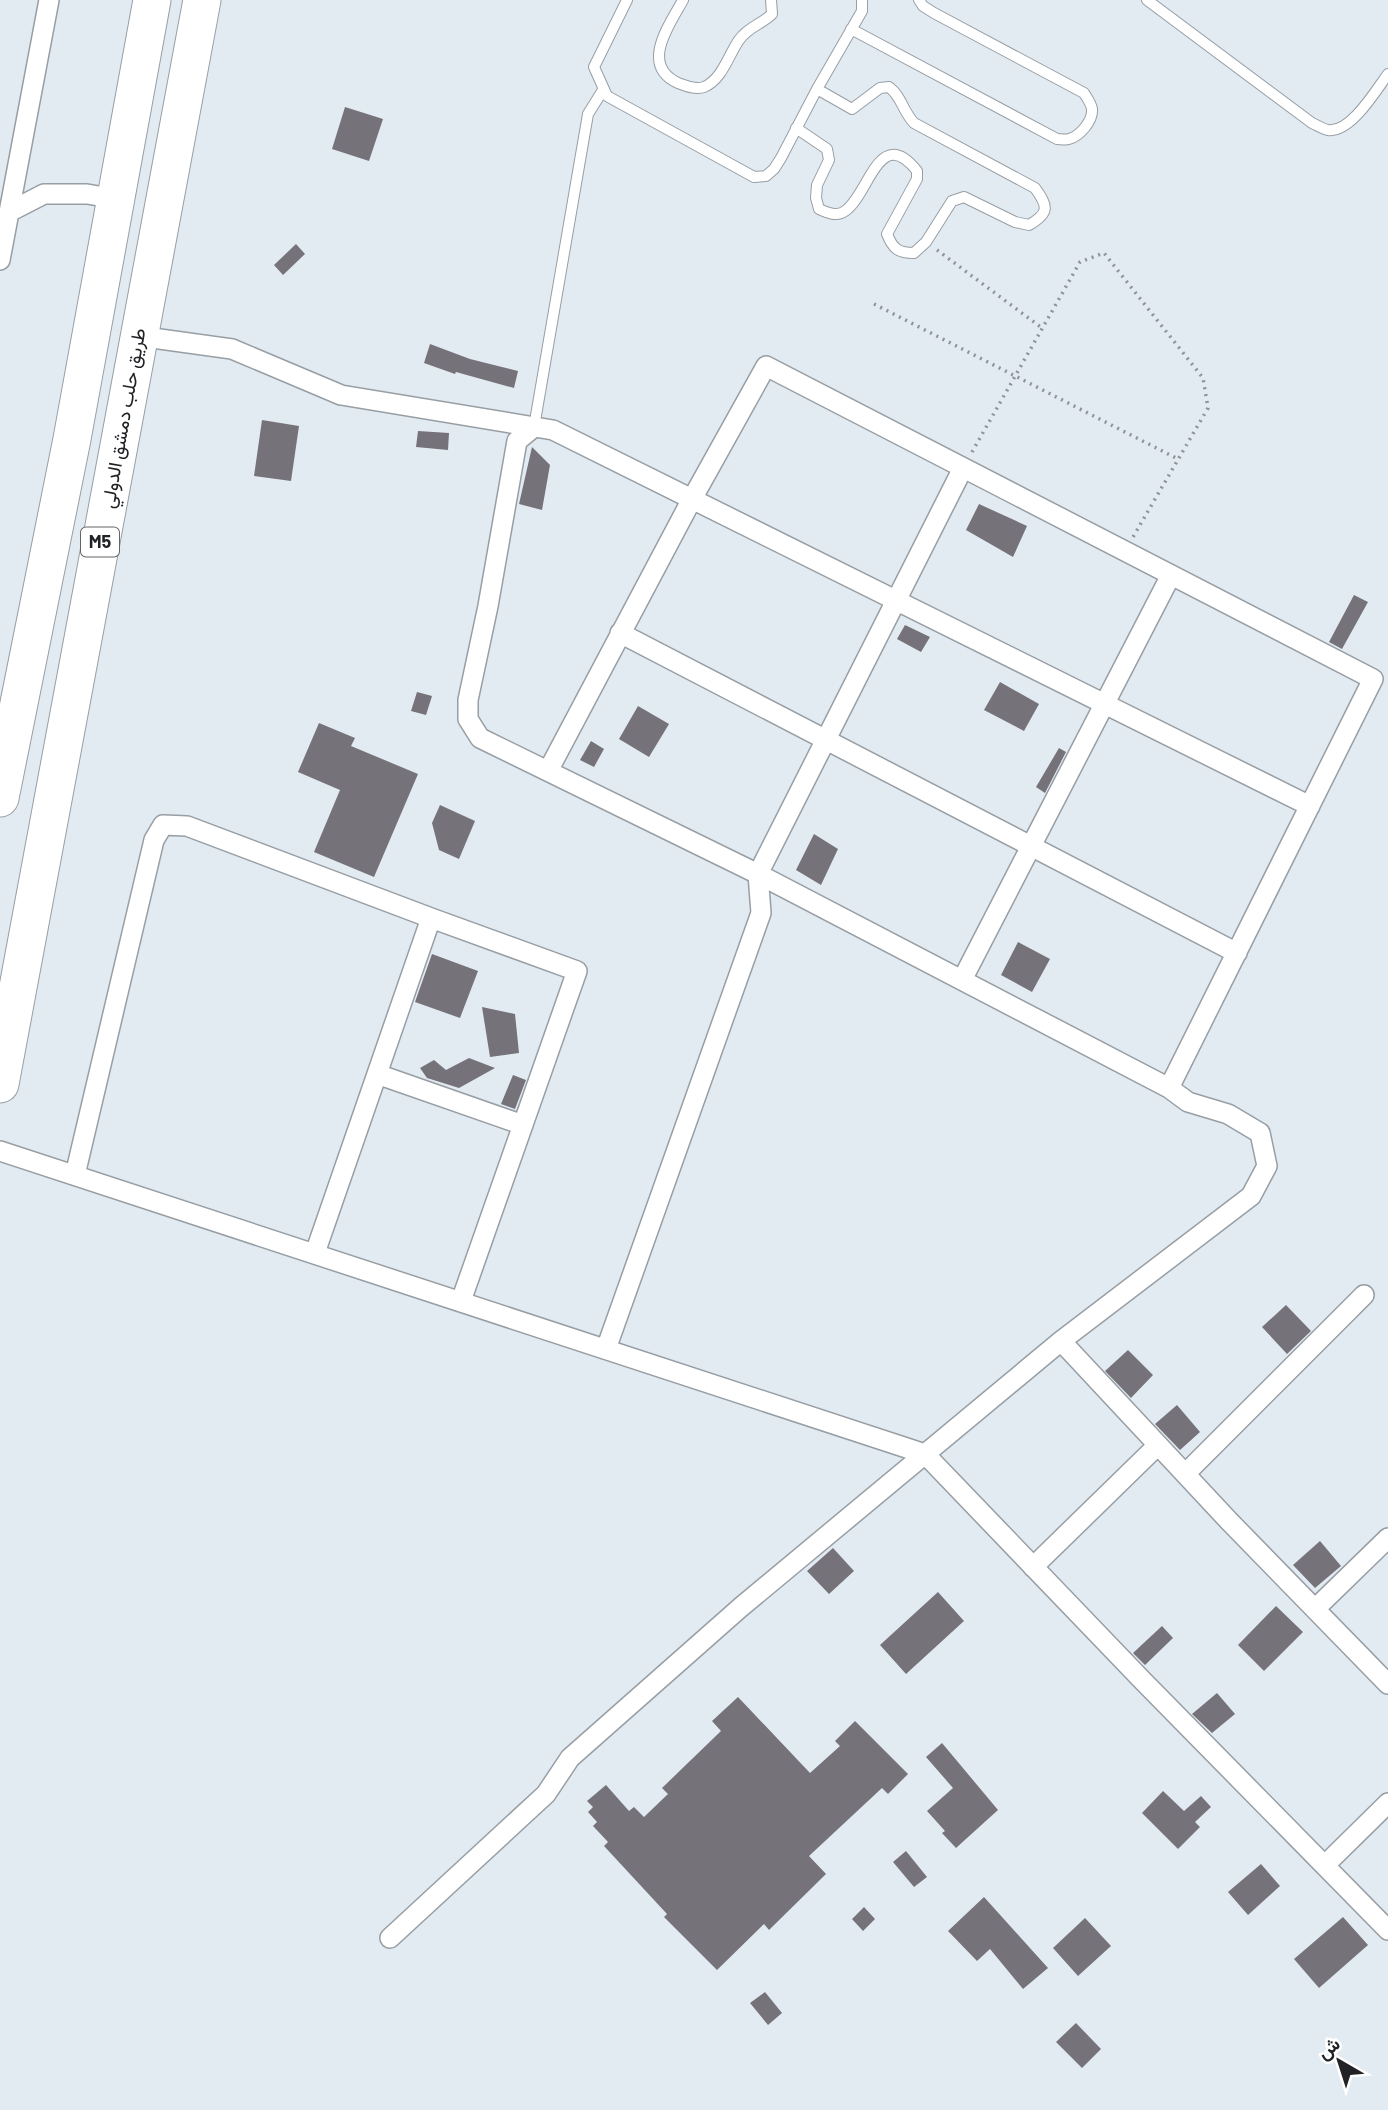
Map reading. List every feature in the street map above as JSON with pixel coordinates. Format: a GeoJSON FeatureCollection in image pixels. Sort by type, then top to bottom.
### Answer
{"type":"FeatureCollection","features":[{"type":"Feature","properties":{"kind":"highway","name":"M5"},"geometry":{"type":"LineString","coordinates":[[0,799],[16,687],[72,439],[152,0]]}},
{"type":"Feature","properties":{"kind":"highway","name":"طريق حلب دمشق الدولي"},"geometry":{"type":"LineString","coordinates":[[0,1084],[202,0]]}},
{"type":"Feature","properties":{"kind":"street"},"geometry":{"type":"LineString","coordinates":[[0,260],[2,236],[9,212],[49,0]]}},
{"type":"Feature","properties":{"kind":"street"},"geometry":{"type":"LineString","coordinates":[[9,212],[44,194],[87,194],[116,199]]}},
{"type":"Feature","properties":{"kind":"street"},"geometry":{"type":"LineString","coordinates":[[138,337],[232,349],[341,395],[553,430],[1310,806]]}},
{"type":"Feature","properties":{"kind":"street"},"geometry":{"type":"LineString","coordinates":[[548,771],[692,499],[766,366],[1373,679],[1169,1088]]}},
{"type":"Feature","properties":{"kind":"street"},"geometry":{"type":"LineString","coordinates":[[390,1938],[546,1794],[570,1758],[741,1607],[1061,1341],[1251,1196],[1267,1166],[1260,1133],[1228,1114],[1188,1101],[1169,1088],[758,874],[480,738],[468,719],[468,700],[488,606],[517,441],[534,427]]}},
{"type":"Feature","properties":{"kind":"street"},"geometry":{"type":"LineString","coordinates":[[606,1349],[761,913],[758,874],[963,468]]}},
{"type":"Feature","properties":{"kind":"street"},"geometry":{"type":"LineString","coordinates":[[962,980],[1171,575]]}},
{"type":"Feature","properties":{"kind":"street"},"geometry":{"type":"LineString","coordinates":[[620,633],[1237,953]]}},
{"type":"Feature","properties":{"kind":"street"},"geometry":{"type":"LineString","coordinates":[[75,1175],[154,840],[163,825],[187,826],[577,971],[461,1301]]}},
{"type":"Feature","properties":{"kind":"street"},"geometry":{"type":"LineString","coordinates":[[315,1253],[431,918]]}},
{"type":"Feature","properties":{"kind":"street"},"geometry":{"type":"LineString","coordinates":[[377,1074],[523,1125]]}},
{"type":"Feature","properties":{"kind":"street"},"geometry":{"type":"LineString","coordinates":[[0,1151],[925,1454],[1143,1682],[1388,1930]]}},
{"type":"Feature","properties":{"kind":"street"},"geometry":{"type":"LineString","coordinates":[[1185,1474],[1364,1295]]}},
{"type":"Feature","properties":{"kind":"street"},"geometry":{"type":"LineString","coordinates":[[1061,1341],[1388,1684]]}},
{"type":"Feature","properties":{"kind":"street"},"geometry":{"type":"LineString","coordinates":[[1033,1567],[1158,1445]]}},
{"type":"Feature","properties":{"kind":"street"},"geometry":{"type":"LineString","coordinates":[[1315,1609],[1388,1538]]}},
{"type":"Feature","properties":{"kind":"street"},"geometry":{"type":"LineString","coordinates":[[1325,1865],[1388,1804]]}},
{"type":"Feature","properties":{"kind":"lane"},"geometry":{"type":"LineString","coordinates":[[626,0],[594,67],[607,96],[754,177],[766,176],[774,169],[862,10],[863,0]]}},
{"type":"Feature","properties":{"kind":"lane"},"geometry":{"type":"LineString","coordinates":[[683,0],[658,52],[662,67],[672,80],[689,87],[704,87],[716,78],[750,27],[764,22],[772,14],[771,0]]}},
{"type":"Feature","properties":{"kind":"lane"},"geometry":{"type":"LineString","coordinates":[[851,29],[1058,139],[1069,139],[1080,133],[1092,113],[1084,93],[934,13],[919,0]]}},
{"type":"Feature","properties":{"kind":"lane"},"geometry":{"type":"LineString","coordinates":[[1147,0],[1312,123],[1326,130],[1337,129],[1350,122],[1388,74]]}},
{"type":"Feature","properties":{"kind":"lane"},"geometry":{"type":"LineString","coordinates":[[796,128],[828,149],[829,160],[817,185],[816,198],[819,209],[830,214],[844,213],[879,161],[898,155],[909,160],[918,171],[917,179],[887,234],[892,247],[901,253],[914,253],[926,242],[953,201],[964,197],[1015,222],[1029,225],[1040,219],[1045,202],[1035,188],[914,123],[905,113],[897,94],[889,87],[880,88],[852,109],[817,89]]}},
{"type":"Feature","properties":{"kind":"lane"},"geometry":{"type":"LineString","coordinates":[[534,427],[588,114],[603,90]]}},
{"type":"Feature","properties":{"kind":"path"},"geometry":{"type":"LineString","coordinates":[[926,242],[1042,328]]}},
{"type":"Feature","properties":{"kind":"path"},"geometry":{"type":"LineString","coordinates":[[963,468],[1080,262],[1104,253],[1203,378],[1208,408],[1124,551]]}},
{"type":"Feature","properties":{"kind":"path"},"geometry":{"type":"LineString","coordinates":[[874,304],[1178,460]]}},
{"type":"Feature","properties":{"kind":"building"},"geometry":{"type":"Polygon","coordinates":[[[345,107],[383,119],[369,161],[332,149],[345,107]]]}},
{"type":"Feature","properties":{"kind":"building"},"geometry":{"type":"Polygon","coordinates":[[[296,244],[305,254],[283,275],[274,265],[296,244]]]}},
{"type":"Feature","properties":{"kind":"building"},"geometry":{"type":"Polygon","coordinates":[[[430,344],[470,359],[518,371],[514,388],[456,372],[455,374],[424,363],[430,344]]]}},
{"type":"Feature","properties":{"kind":"building"},"geometry":{"type":"Polygon","coordinates":[[[262,420],[299,426],[291,481],[254,476],[262,420]]]}},
{"type":"Feature","properties":{"kind":"building"},"geometry":{"type":"Polygon","coordinates":[[[418,431],[449,433],[448,450],[416,447],[418,431]]]}},
{"type":"Feature","properties":{"kind":"building"},"geometry":{"type":"Polygon","coordinates":[[[532,447],[550,465],[542,510],[519,504],[532,447]]]}},
{"type":"Feature","properties":{"kind":"building"},"geometry":{"type":"Polygon","coordinates":[[[979,504],[1027,526],[1013,557],[966,530],[979,504]]]}},
{"type":"Feature","properties":{"kind":"building"},"geometry":{"type":"Polygon","coordinates":[[[1354,595],[1368,602],[1342,649],[1329,642],[1354,595]]]}},
{"type":"Feature","properties":{"kind":"building"},"geometry":{"type":"Polygon","coordinates":[[[905,625],[930,637],[921,652],[897,639],[905,625]]]}},
{"type":"Feature","properties":{"kind":"building"},"geometry":{"type":"Polygon","coordinates":[[[1000,682],[1039,704],[1024,731],[984,710],[1000,682]]]}},
{"type":"Feature","properties":{"kind":"building"},"geometry":{"type":"Polygon","coordinates":[[[417,692],[432,696],[426,715],[411,711],[417,692]]]}},
{"type":"Feature","properties":{"kind":"building"},"geometry":{"type":"Polygon","coordinates":[[[638,706],[669,724],[649,757],[619,739],[638,706]]]}},
{"type":"Feature","properties":{"kind":"building"},"geometry":{"type":"Polygon","coordinates":[[[319,723],[355,738],[351,746],[418,774],[374,877],[314,852],[340,790],[298,772],[319,723]]]}},
{"type":"Feature","properties":{"kind":"building"},"geometry":{"type":"Polygon","coordinates":[[[591,741],[604,749],[594,767],[580,760],[591,741]]]}},
{"type":"Feature","properties":{"kind":"building"},"geometry":{"type":"Polygon","coordinates":[[[1059,748],[1066,752],[1045,793],[1036,787],[1059,748]]]}},
{"type":"Feature","properties":{"kind":"building"},"geometry":{"type":"Polygon","coordinates":[[[440,805],[475,821],[459,859],[439,850],[432,823],[440,805]]]}},
{"type":"Feature","properties":{"kind":"building"},"geometry":{"type":"Polygon","coordinates":[[[814,834],[838,849],[821,885],[796,870],[814,834]]]}},
{"type":"Feature","properties":{"kind":"building"},"geometry":{"type":"Polygon","coordinates":[[[1018,942],[1050,959],[1032,992],[1001,975],[1018,942]]]}},
{"type":"Feature","properties":{"kind":"building"},"geometry":{"type":"Polygon","coordinates":[[[432,954],[478,971],[460,1018],[415,1002],[432,954]]]}},
{"type":"Feature","properties":{"kind":"building"},"geometry":{"type":"Polygon","coordinates":[[[482,1007],[515,1014],[519,1053],[490,1057],[482,1007]]]}},
{"type":"Feature","properties":{"kind":"building"},"geometry":{"type":"Polygon","coordinates":[[[469,1058],[495,1068],[459,1088],[427,1078],[420,1068],[434,1060],[446,1070],[469,1058]]]}},
{"type":"Feature","properties":{"kind":"building"},"geometry":{"type":"Polygon","coordinates":[[[513,1075],[526,1080],[515,1109],[501,1104],[513,1075]]]}},
{"type":"Feature","properties":{"kind":"building"},"geometry":{"type":"Polygon","coordinates":[[[1286,1305],[1311,1331],[1287,1354],[1262,1327],[1286,1305]]]}},
{"type":"Feature","properties":{"kind":"building"},"geometry":{"type":"Polygon","coordinates":[[[1128,1350],[1153,1375],[1131,1398],[1105,1371],[1128,1350]]]}},
{"type":"Feature","properties":{"kind":"building"},"geometry":{"type":"Polygon","coordinates":[[[1177,1405],[1200,1432],[1180,1450],[1155,1424],[1177,1405]]]}},
{"type":"Feature","properties":{"kind":"building"},"geometry":{"type":"Polygon","coordinates":[[[1320,1541],[1341,1566],[1315,1588],[1293,1565],[1320,1541]]]}},
{"type":"Feature","properties":{"kind":"building"},"geometry":{"type":"Polygon","coordinates":[[[833,1548],[854,1571],[829,1594],[807,1571],[833,1548]]]}},
{"type":"Feature","properties":{"kind":"building"},"geometry":{"type":"Polygon","coordinates":[[[938,1592],[964,1621],[906,1674],[880,1645],[938,1592]]]}},
{"type":"Feature","properties":{"kind":"building"},"geometry":{"type":"Polygon","coordinates":[[[1276,1606],[1303,1632],[1264,1671],[1238,1645],[1276,1606]]]}},
{"type":"Feature","properties":{"kind":"building"},"geometry":{"type":"Polygon","coordinates":[[[1162,1626],[1173,1638],[1145,1665],[1133,1653],[1162,1626]]]}},
{"type":"Feature","properties":{"kind":"building"},"geometry":{"type":"Polygon","coordinates":[[[1217,1693],[1235,1714],[1212,1733],[1192,1714],[1217,1693]]]}},
{"type":"Feature","properties":{"kind":"building"},"geometry":{"type":"Polygon","coordinates":[[[738,1697],[810,1773],[840,1746],[835,1741],[855,1721],[908,1774],[888,1794],[882,1788],[809,1856],[826,1874],[769,1930],[764,1924],[717,1970],[664,1917],[667,1914],[604,1846],[608,1842],[593,1826],[597,1822],[588,1812],[593,1807],[587,1801],[606,1785],[629,1811],[634,1807],[644,1817],[668,1794],[662,1788],[721,1731],[712,1721],[738,1697]]]}},
{"type":"Feature","properties":{"kind":"building"},"geometry":{"type":"Polygon","coordinates":[[[942,1743],[998,1810],[956,1848],[927,1811],[953,1788],[926,1757],[942,1743]]]}},
{"type":"Feature","properties":{"kind":"building"},"geometry":{"type":"Polygon","coordinates":[[[1163,1791],[1184,1811],[1201,1796],[1211,1807],[1195,1822],[1200,1827],[1178,1849],[1142,1813],[1163,1791]]]}},
{"type":"Feature","properties":{"kind":"building"},"geometry":{"type":"Polygon","coordinates":[[[906,1851],[927,1877],[914,1887],[893,1862],[906,1851]]]}},
{"type":"Feature","properties":{"kind":"building"},"geometry":{"type":"Polygon","coordinates":[[[1261,1864],[1280,1886],[1248,1915],[1228,1892],[1261,1864]]]}},
{"type":"Feature","properties":{"kind":"building"},"geometry":{"type":"Polygon","coordinates":[[[984,1897],[1048,1968],[1023,1989],[990,1949],[977,1961],[948,1931],[984,1897]]]}},
{"type":"Feature","properties":{"kind":"building"},"geometry":{"type":"Polygon","coordinates":[[[864,1907],[875,1919],[863,1931],[852,1919],[864,1907]]]}},
{"type":"Feature","properties":{"kind":"building"},"geometry":{"type":"Polygon","coordinates":[[[1343,1917],[1368,1945],[1319,1988],[1294,1959],[1343,1917]]]}},
{"type":"Feature","properties":{"kind":"building"},"geometry":{"type":"Polygon","coordinates":[[[1085,1918],[1111,1946],[1078,1976],[1053,1948],[1085,1918]]]}},
{"type":"Feature","properties":{"kind":"building"},"geometry":{"type":"Polygon","coordinates":[[[765,1992],[782,2013],[768,2025],[750,2003],[765,1992]]]}},
{"type":"Feature","properties":{"kind":"building"},"geometry":{"type":"Polygon","coordinates":[[[1076,2023],[1101,2049],[1082,2068],[1056,2042],[1076,2023]]]}}]}
